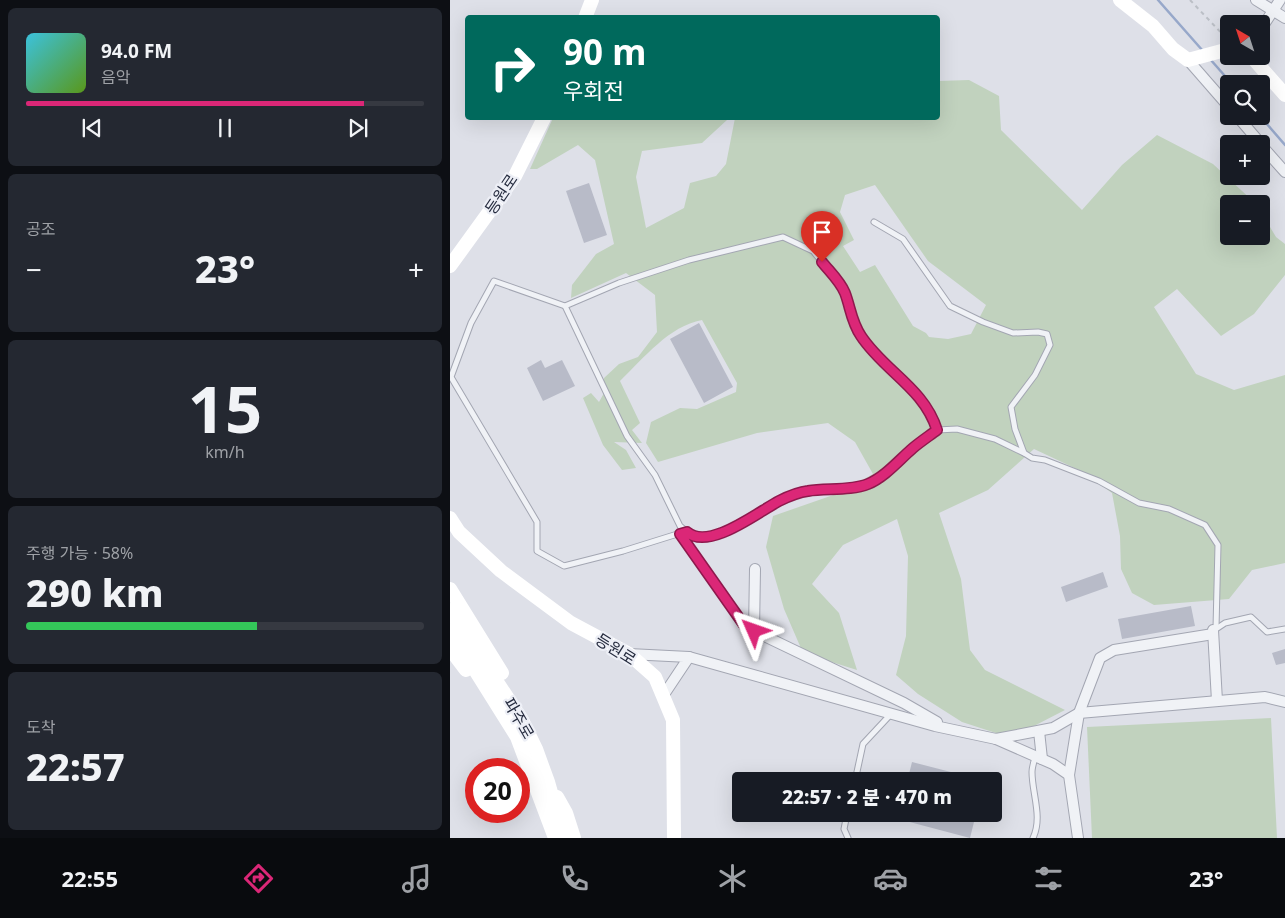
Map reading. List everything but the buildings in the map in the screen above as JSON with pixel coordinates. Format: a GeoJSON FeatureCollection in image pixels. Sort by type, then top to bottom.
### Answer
{"type":"FeatureCollection","features":[{"type":"Feature","properties":{"kind":"main road"},"geometry":{"type":"LineString","coordinates":[[586,15],[592,0]]}},
{"type":"Feature","properties":{"kind":"main road"},"geometry":{"type":"LineString","coordinates":[[1120,0],[1153,26],[1173,49],[1188,60],[1220,51]]}},
{"type":"Feature","properties":{"kind":"main road"},"geometry":{"type":"LineString","coordinates":[[1258,65],[1285,95]]}},
{"type":"Feature","properties":{"kind":"main road","name":"등원로"},"geometry":{"type":"LineString","coordinates":[[450,266],[515,176],[543,120]]}},
{"type":"Feature","properties":{"kind":"main road","name":"등원로"},"geometry":{"type":"LineString","coordinates":[[450,518],[459,532],[501,571],[571,623],[629,654],[655,677],[672,720],[674,838]]}},
{"type":"Feature","properties":{"kind":"main road"},"geometry":{"type":"LineString","coordinates":[[450,589],[503,674],[505,704]]}},
{"type":"Feature","properties":{"kind":"main road","name":"파주로"},"geometry":{"type":"LineString","coordinates":[[450,610],[505,704],[552,834]]}},
{"type":"Feature","properties":{"kind":"main road","name":"파주로"},"geometry":{"type":"LineString","coordinates":[[450,630],[505,704],[522,720],[536,749],[548,782],[564,838]]}},
{"type":"Feature","properties":{"kind":"main road"},"geometry":{"type":"LineString","coordinates":[[450,648],[474,681],[505,704]]}},
{"type":"Feature","properties":{"kind":"main road"},"geometry":{"type":"LineString","coordinates":[[548,782],[566,813],[574,838]]}},
{"type":"Feature","properties":{"kind":"street"},"geometry":{"type":"LineString","coordinates":[[1256,0],[1285,18]]}},
{"type":"Feature","properties":{"kind":"street"},"geometry":{"type":"LineString","coordinates":[[1270,15],[1280,0]]}},
{"type":"Feature","properties":{"kind":"street"},"geometry":{"type":"LineString","coordinates":[[1188,60],[1220,97]]}},
{"type":"Feature","properties":{"kind":"street"},"geometry":{"type":"LineString","coordinates":[[1245,125],[1253,135]]}},
{"type":"Feature","properties":{"kind":"street"},"geometry":{"type":"LineString","coordinates":[[1270,154],[1285,172]]}},
{"type":"Feature","properties":{"kind":"street"},"geometry":{"type":"LineString","coordinates":[[755,569],[754,631],[904,703],[949,729]]}},
{"type":"Feature","properties":{"kind":"street"},"geometry":{"type":"LineString","coordinates":[[1078,838],[1069,775],[1079,713],[1100,658],[1114,650],[1214,631],[1217,701]]}},
{"type":"Feature","properties":{"kind":"street"},"geometry":{"type":"LineString","coordinates":[[629,654],[689,657],[891,714],[996,740],[1039,758],[1069,775]]}},
{"type":"Feature","properties":{"kind":"street"},"geometry":{"type":"LineString","coordinates":[[663,696],[689,657]]}},
{"type":"Feature","properties":{"kind":"street"},"geometry":{"type":"LineString","coordinates":[[996,740],[1055,727],[1079,713],[1265,697],[1285,702]]}},
{"type":"Feature","properties":{"kind":"street"},"geometry":{"type":"LineString","coordinates":[[1055,727],[1074,735]]}},
{"type":"Feature","properties":{"kind":"street"},"geometry":{"type":"LineString","coordinates":[[1039,731],[1039,758]]}},
{"type":"Feature","properties":{"kind":"lane"},"geometry":{"type":"LineString","coordinates":[[874,222],[903,239],[950,306],[1013,333],[1038,332],[1047,334],[1050,345],[1035,374],[1011,407],[1015,429],[1024,453]]}},
{"type":"Feature","properties":{"kind":"lane"},"geometry":{"type":"LineString","coordinates":[[687,532],[623,552],[564,566],[537,551],[537,522],[451,377],[471,323],[494,281],[565,306],[619,283],[689,260],[783,237],[813,251],[841,285],[851,319],[861,336],[873,352],[919,397],[932,414],[937,430]]}},
{"type":"Feature","properties":{"kind":"lane"},"geometry":{"type":"LineString","coordinates":[[565,306],[627,436],[655,476],[680,526],[692,536],[708,537],[750,519],[780,501],[807,491],[868,484],[894,466],[914,447],[937,430],[956,429],[995,439],[1032,458],[1045,460],[1100,481],[1139,503],[1169,509],[1205,525],[1218,545],[1214,631]]}},
{"type":"Feature","properties":{"kind":"lane"},"geometry":{"type":"LineString","coordinates":[[680,534],[744,625],[754,631]]}},
{"type":"Feature","properties":{"kind":"lane"},"geometry":{"type":"LineString","coordinates":[[1214,631],[1225,624],[1252,618],[1267,632],[1285,629]]}},
{"type":"Feature","properties":{"kind":"lane"},"geometry":{"type":"LineString","coordinates":[[858,772],[864,744],[891,714]]}},
{"type":"Feature","properties":{"kind":"lane"},"geometry":{"type":"LineString","coordinates":[[1033,838],[1036,831],[1036,803],[1032,772],[1039,758]]}},
{"type":"Feature","properties":{"kind":"lane"},"geometry":{"type":"LineString","coordinates":[[846,822],[844,829],[848,838]]}},
{"type":"Feature","properties":{"kind":"path"},"geometry":{"type":"LineString","coordinates":[[1190,0],[1220,32]]}},
{"type":"Feature","properties":{"kind":"green space"},"geometry":{"type":"Polygon","coordinates":[[[969,80],[999,96],[1001,130],[1082,210],[1122,165],[1157,135],[1213,164],[1220,171],[1220,185],[1236,185],[1246,195],[1220,195],[1220,245],[1270,245],[1270,227],[1276,237],[1285,244],[1285,275],[1254,314],[1221,336],[1177,289],[1154,307],[1196,374],[1234,390],[1285,375],[1285,563],[1252,570],[1229,599],[1154,605],[1132,593],[1121,569],[1120,536],[1112,493],[1081,471],[1034,449],[988,490],[939,513],[961,579],[970,650],[985,670],[1065,710],[1032,727],[999,734],[962,722],[918,694],[896,675],[906,636],[908,556],[897,519],[843,545],[812,584],[839,613],[857,670],[803,653],[784,609],[766,547],[773,516],[839,493],[873,474],[855,442],[828,423],[757,433],[658,462],[646,443],[651,422],[680,408],[697,409],[736,392],[737,383],[702,320],[690,323],[668,336],[620,381],[640,423],[632,430],[642,443],[614,442],[626,450],[636,468],[622,470],[603,445],[583,398],[591,393],[599,402],[604,393],[604,378],[619,364],[638,357],[657,332],[655,295],[626,273],[571,298],[572,285],[596,254],[614,244],[595,160],[578,145],[537,169],[530,169],[552,120],[727,120],[702,143],[642,151],[636,177],[646,228],[684,208],[690,183],[716,176],[726,164],[735,120],[940,120],[940,81],[969,80]],[[875,185],[845,195],[840,212],[854,240],[843,246],[860,272],[875,265],[913,326],[926,333],[929,337],[948,339],[971,334],[986,305],[928,261],[875,185]]]}},
{"type":"Feature","properties":{"kind":"green space"},"geometry":{"type":"Polygon","coordinates":[[[1271,718],[1277,838],[1092,838],[1087,727],[1271,718]]]}},
{"type":"Feature","properties":{"kind":"waterway"},"geometry":{"type":"LineString","coordinates":[[1158,0],[1203,51]]}},
{"type":"Feature","properties":{"kind":"waterway"},"geometry":{"type":"LineString","coordinates":[[1210,59],[1224,75]]}},
{"type":"Feature","properties":{"kind":"waterway"},"geometry":{"type":"LineString","coordinates":[[1268,125],[1285,145]]}},
{"type":"Feature","properties":{"kind":"route"},"geometry":{"type":"LineString","coordinates":[[754,631],[744,625],[680,534],[687,532],[692,536],[708,537],[750,519],[780,501],[807,491],[868,484],[894,466],[914,447],[937,430],[932,414],[919,397],[908,384],[873,352],[861,336],[851,319],[841,285],[822,262]]}}]}
